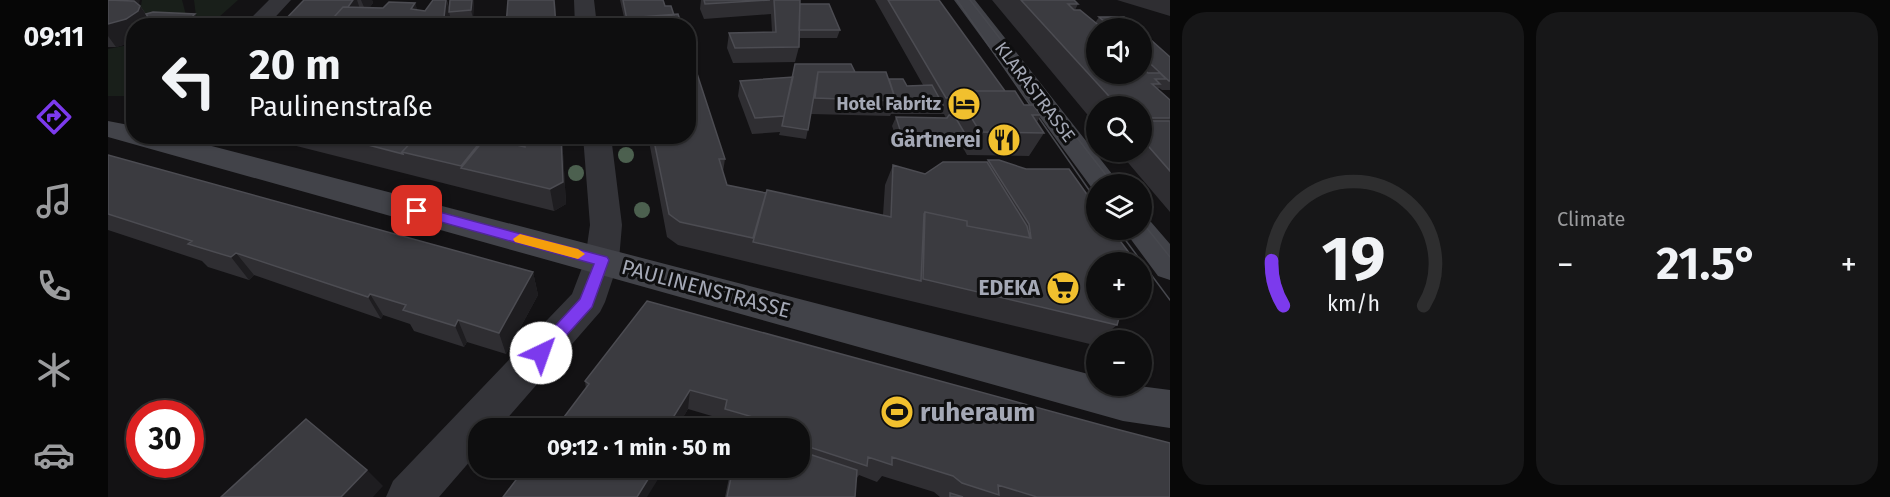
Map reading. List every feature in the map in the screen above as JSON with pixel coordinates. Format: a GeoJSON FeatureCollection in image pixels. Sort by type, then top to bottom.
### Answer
{"type":"FeatureCollection","features":[{"type":"Feature","properties":{"kind":"street"},"geometry":{"type":"LineString","coordinates":[[262,18],[281,0]]}},
{"type":"Feature","properties":{"kind":"street"},"geometry":{"type":"LineString","coordinates":[[584,0],[585,18]]}},
{"type":"Feature","properties":{"kind":"street","name":"KLARASTRASSE"},"geometry":{"type":"LineString","coordinates":[[964,0],[1097,174]]}},
{"type":"Feature","properties":{"kind":"street"},"geometry":{"type":"LineString","coordinates":[[108,129],[126,133]]}},
{"type":"Feature","properties":{"kind":"street","name":"PAULINENSTRASSE"},"geometry":{"type":"LineString","coordinates":[[165,144],[1103,396],[1170,409]]}},
{"type":"Feature","properties":{"kind":"street"},"geometry":{"type":"LineString","coordinates":[[409,497],[587,303],[602,260],[606,225],[598,144]]}},
{"type":"Feature","properties":{"kind":"street"},"geometry":{"type":"LineString","coordinates":[[1148,240],[1170,267]]}},
{"type":"Feature","properties":{"kind":"shaded area"},"geometry":{"type":"Polygon","coordinates":[[[142,0],[182,0],[186,15],[121,19],[141,5],[142,0]]]}},
{"type":"Feature","properties":{"kind":"shaded area"},"geometry":{"type":"Polygon","coordinates":[[[194,0],[238,0],[219,17],[196,16],[194,0]]]}},
{"type":"Feature","properties":{"kind":"shaded area"},"geometry":{"type":"Polygon","coordinates":[[[126,45],[126,95],[124,96],[108,96],[108,49],[126,45]]]}},
{"type":"Feature","properties":{"kind":"building"},"geometry":{"type":"Polygon","coordinates":[[[108,0],[134,1],[140,6],[138,11],[126,19],[108,24],[108,0]]]}},
{"type":"Feature","properties":{"kind":"building"},"geometry":{"type":"Polygon","coordinates":[[[304,0],[353,0],[348,7],[343,7],[333,18],[287,18],[304,0]]]}},
{"type":"Feature","properties":{"kind":"building"},"geometry":{"type":"Polygon","coordinates":[[[433,0],[446,0],[444,18],[333,18],[343,7],[383,8],[389,2],[415,3],[411,9],[425,11],[433,0]]]}},
{"type":"Feature","properties":{"kind":"building"},"geometry":{"type":"Polygon","coordinates":[[[450,0],[472,0],[471,10],[449,12],[450,0]]]}},
{"type":"Feature","properties":{"kind":"building"},"geometry":{"type":"Polygon","coordinates":[[[508,0],[554,0],[555,18],[507,18],[508,0]]]}},
{"type":"Feature","properties":{"kind":"building"},"geometry":{"type":"Polygon","coordinates":[[[623,0],[663,0],[665,6],[671,6],[674,15],[628,18],[623,0]]]}},
{"type":"Feature","properties":{"kind":"building"},"geometry":{"type":"Polygon","coordinates":[[[704,0],[770,0],[705,4],[704,0]]]}},
{"type":"Feature","properties":{"kind":"building"},"geometry":{"type":"Polygon","coordinates":[[[774,0],[800,0],[799,47],[735,48],[729,33],[776,32],[774,0]]]}},
{"type":"Feature","properties":{"kind":"building"},"geometry":{"type":"Polygon","coordinates":[[[888,0],[939,0],[1005,91],[955,91],[951,98],[946,98],[888,0]]]}},
{"type":"Feature","properties":{"kind":"building"},"geometry":{"type":"Polygon","coordinates":[[[1021,0],[1074,0],[1078,4],[1068,4],[1074,10],[1080,10],[1090,18],[1086,18],[1086,71],[1021,0]]]}},
{"type":"Feature","properties":{"kind":"building"},"geometry":{"type":"Polygon","coordinates":[[[800,4],[829,4],[840,30],[799,30],[800,4]]]}},
{"type":"Feature","properties":{"kind":"building"},"geometry":{"type":"Polygon","coordinates":[[[153,12],[195,14],[191,18],[148,18],[146,14],[153,12]]]}},
{"type":"Feature","properties":{"kind":"building"},"geometry":{"type":"Polygon","coordinates":[[[678,14],[679,18],[628,18],[678,14]]]}},
{"type":"Feature","properties":{"kind":"building"},"geometry":{"type":"Polygon","coordinates":[[[1099,17],[1125,18],[1100,18],[1099,17]]]}},
{"type":"Feature","properties":{"kind":"building"},"geometry":{"type":"Polygon","coordinates":[[[1152,41],[1170,57],[1169,81],[1152,65],[1152,41]]]}},
{"type":"Feature","properties":{"kind":"building"},"geometry":{"type":"Polygon","coordinates":[[[795,64],[851,64],[855,72],[818,72],[808,130],[782,126],[795,64]]]}},
{"type":"Feature","properties":{"kind":"building"},"geometry":{"type":"Polygon","coordinates":[[[696,70],[725,159],[719,159],[727,185],[766,193],[753,238],[680,222],[669,214],[655,144],[696,144],[696,70]]]}},
{"type":"Feature","properties":{"kind":"building"},"geometry":{"type":"Polygon","coordinates":[[[818,72],[886,72],[896,101],[815,98],[818,72]]]}},
{"type":"Feature","properties":{"kind":"building"},"geometry":{"type":"Polygon","coordinates":[[[1152,73],[1160,73],[1166,79],[1155,79],[1160,84],[1152,84],[1152,73]]]}},
{"type":"Feature","properties":{"kind":"building"},"geometry":{"type":"Polygon","coordinates":[[[793,77],[784,116],[755,118],[740,81],[793,77]]]}},
{"type":"Feature","properties":{"kind":"building"},"geometry":{"type":"Polygon","coordinates":[[[889,79],[903,79],[907,86],[932,85],[943,105],[894,105],[896,101],[889,79]]]}},
{"type":"Feature","properties":{"kind":"building"},"geometry":{"type":"Polygon","coordinates":[[[1098,84],[1152,84],[1170,100],[1170,118],[1152,118],[1152,96],[1109,96],[1098,84]]]}},
{"type":"Feature","properties":{"kind":"building"},"geometry":{"type":"Polygon","coordinates":[[[955,91],[1015,91],[1024,105],[1033,105],[1041,115],[1032,115],[1044,133],[980,132],[955,91]]]}},
{"type":"Feature","properties":{"kind":"building"},"geometry":{"type":"Polygon","coordinates":[[[949,115],[954,115],[967,137],[902,136],[896,117],[947,118],[949,115]]]}},
{"type":"Feature","properties":{"kind":"building"},"geometry":{"type":"Polygon","coordinates":[[[1152,121],[1170,121],[1170,171],[1152,150],[1152,121]]]}},
{"type":"Feature","properties":{"kind":"building"},"geometry":{"type":"Polygon","coordinates":[[[365,144],[410,144],[402,152],[403,154],[365,144]]]}},
{"type":"Feature","properties":{"kind":"building"},"geometry":{"type":"Polygon","coordinates":[[[410,144],[479,144],[461,166],[402,152],[410,144]]]}},
{"type":"Feature","properties":{"kind":"building"},"geometry":{"type":"Polygon","coordinates":[[[480,144],[512,144],[525,147],[525,144],[561,144],[563,182],[550,189],[461,168],[480,144]]]}},
{"type":"Feature","properties":{"kind":"building"},"geometry":{"type":"Polygon","coordinates":[[[108,155],[533,272],[499,333],[458,320],[455,326],[403,310],[406,305],[370,294],[368,297],[236,253],[231,257],[188,244],[192,241],[108,214],[108,155]]]}},
{"type":"Feature","properties":{"kind":"building"},"geometry":{"type":"Polygon","coordinates":[[[988,160],[999,160],[1026,169],[1069,169],[1086,193],[1086,240],[1120,240],[1128,252],[1086,252],[1086,318],[923,279],[925,212],[967,221],[967,226],[1031,238],[1029,224],[988,160]]]}},
{"type":"Feature","properties":{"kind":"building"},"geometry":{"type":"Polygon","coordinates":[[[943,162],[987,162],[1027,226],[1030,238],[967,226],[967,221],[925,212],[921,281],[753,242],[767,190],[891,217],[893,165],[925,174],[943,162]]]}},
{"type":"Feature","properties":{"kind":"building"},"geometry":{"type":"Polygon","coordinates":[[[647,301],[1170,443],[1170,497],[1037,497],[998,485],[999,495],[962,483],[953,476],[892,457],[892,465],[868,457],[867,466],[810,447],[810,418],[756,418],[725,409],[727,400],[690,390],[673,418],[563,418],[589,384],[585,381],[647,301]]]}},
{"type":"Feature","properties":{"kind":"building"},"geometry":{"type":"Polygon","coordinates":[[[1087,318],[1119,318],[1117,325],[1087,318]]]}},
{"type":"Feature","properties":{"kind":"building"},"geometry":{"type":"Polygon","coordinates":[[[306,419],[367,470],[341,497],[221,497],[306,419]]]}},
{"type":"Feature","properties":{"kind":"building"},"geometry":{"type":"Polygon","coordinates":[[[810,454],[857,470],[855,497],[727,497],[731,478],[810,478],[810,454]]]}},
{"type":"Feature","properties":{"kind":"building"},"geometry":{"type":"Polygon","coordinates":[[[517,478],[649,478],[637,497],[503,497],[517,478]]]}},
{"type":"Feature","properties":{"kind":"building"},"geometry":{"type":"Polygon","coordinates":[[[950,493],[963,497],[950,497],[950,493]]]}},
{"type":"Feature","properties":{"kind":"tram line"},"geometry":{"type":"LineString","coordinates":[[957,0],[1086,186]]}},
{"type":"Feature","properties":{"kind":"tram line"},"geometry":{"type":"LineString","coordinates":[[970,0],[1105,174]]}},
{"type":"Feature","properties":{"kind":"tram line"},"geometry":{"type":"LineString","coordinates":[[1152,234],[1170,257]]}},
{"type":"Feature","properties":{"kind":"tram line"},"geometry":{"type":"LineString","coordinates":[[1125,240],[1170,300]]}},
{"type":"Feature","properties":{"kind":"slow traffic"},"geometry":{"type":"LineString","coordinates":[[520,239],[578,254]]}},
{"type":"Feature","properties":{"kind":"place","name":"Hotel Fabritz"},"geometry":{"type":"Point","coordinates":[964,104]}},
{"type":"Feature","properties":{"kind":"place","name":"Gärtnerei"},"geometry":{"type":"Point","coordinates":[1004,140]}},
{"type":"Feature","properties":{"kind":"place","name":"EDEKA"},"geometry":{"type":"Point","coordinates":[1063,288]}},
{"type":"Feature","properties":{"kind":"place","name":"ruheraum"},"geometry":{"type":"Point","coordinates":[897,412]}},
{"type":"Feature","properties":{"kind":"route"},"geometry":{"type":"LineString","coordinates":[[417,211],[602,260],[587,303],[541,353]]}}]}
